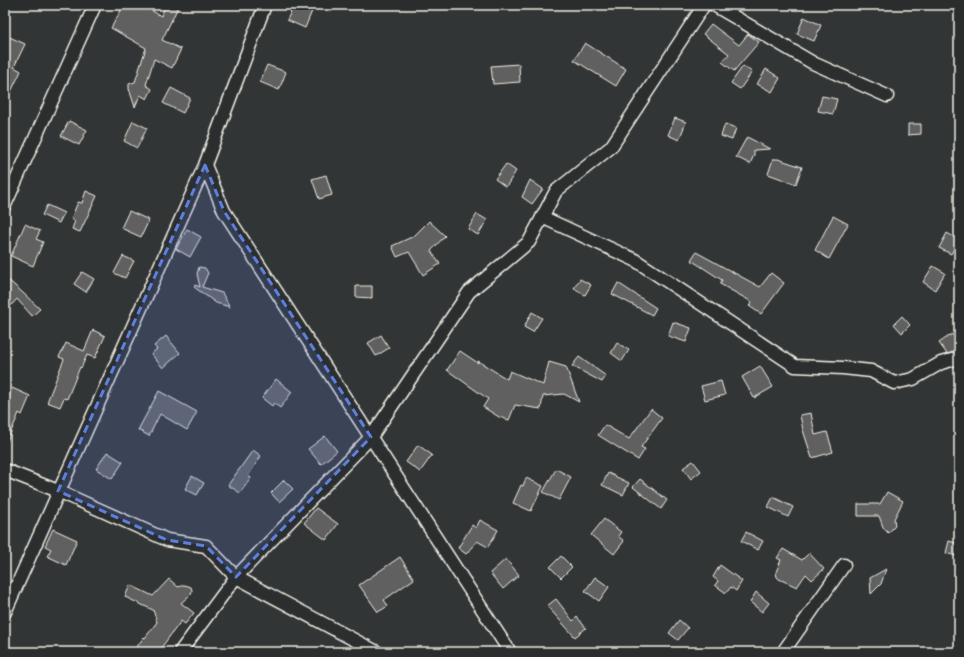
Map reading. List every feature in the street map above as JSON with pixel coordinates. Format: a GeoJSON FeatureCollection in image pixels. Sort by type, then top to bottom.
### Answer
{"type":"FeatureCollection","features":[{"type":"Feature","properties":{"kind":"street"},"geometry":{"type":"LineString","coordinates":[[5,205],[95,5]]}},
{"type":"Feature","properties":{"kind":"street"},"geometry":{"type":"LineString","coordinates":[[5,612],[205,165],[265,5]]}},
{"type":"Feature","properties":{"kind":"street"},"geometry":{"type":"LineString","coordinates":[[180,652],[236,577],[371,437],[469,292],[529,242],[556,191],[611,147],[704,5]]}},
{"type":"Feature","properties":{"kind":"street"},"geometry":{"type":"LineString","coordinates":[[714,5],[813,63],[887,96]]}},
{"type":"Feature","properties":{"kind":"street"},"geometry":{"type":"LineString","coordinates":[[205,165],[224,211],[510,652]]}},
{"type":"Feature","properties":{"kind":"street"},"geometry":{"type":"LineString","coordinates":[[542,217],[635,260],[795,366],[871,371],[894,383],[913,379],[941,363],[959,358]]}},
{"type":"Feature","properties":{"kind":"street"},"geometry":{"type":"LineString","coordinates":[[5,470],[58,491],[167,540],[206,546],[236,577],[377,652]]}},
{"type":"Feature","properties":{"kind":"street"},"geometry":{"type":"LineString","coordinates":[[783,652],[844,564]]}},
{"type":"Feature","properties":{"kind":"highlighted area"},"geometry":{"type":"Polygon","coordinates":[[[205,165],[224,211],[371,437],[236,577],[206,546],[167,540],[58,491],[205,165]]]}},
{"type":"Feature","properties":{"kind":"building"},"geometry":{"type":"Polygon","coordinates":[[[124,5],[142,5],[161,16],[166,5],[179,5],[162,40],[181,49],[172,68],[154,59],[146,85],[152,89],[147,99],[140,95],[135,107],[129,89],[129,84],[135,82],[146,48],[111,28],[124,5]]]}},
{"type":"Feature","properties":{"kind":"building"},"geometry":{"type":"Polygon","coordinates":[[[294,5],[298,5],[312,11],[305,28],[287,20],[294,5]]]}},
{"type":"Feature","properties":{"kind":"building"},"geometry":{"type":"Polygon","coordinates":[[[804,17],[821,25],[814,41],[797,34],[804,17]]]}},
{"type":"Feature","properties":{"kind":"building"},"geometry":{"type":"Polygon","coordinates":[[[711,24],[739,45],[748,34],[759,42],[734,71],[722,62],[729,54],[703,34],[711,24]]]}},
{"type":"Feature","properties":{"kind":"building"},"geometry":{"type":"Polygon","coordinates":[[[5,35],[25,44],[14,67],[21,71],[5,104],[5,35]]]}},
{"type":"Feature","properties":{"kind":"building"},"geometry":{"type":"Polygon","coordinates":[[[585,43],[626,69],[616,86],[574,60],[585,43]]]}},
{"type":"Feature","properties":{"kind":"building"},"geometry":{"type":"Polygon","coordinates":[[[519,64],[520,82],[493,84],[491,66],[519,64]]]}},
{"type":"Feature","properties":{"kind":"building"},"geometry":{"type":"Polygon","coordinates":[[[267,65],[286,72],[279,90],[260,82],[267,65]]]}},
{"type":"Feature","properties":{"kind":"building"},"geometry":{"type":"Polygon","coordinates":[[[743,66],[752,72],[740,89],[731,83],[743,66]]]}},
{"type":"Feature","properties":{"kind":"building"},"geometry":{"type":"Polygon","coordinates":[[[766,69],[780,78],[772,92],[757,84],[766,69]]]}},
{"type":"Feature","properties":{"kind":"building"},"geometry":{"type":"Polygon","coordinates":[[[171,88],[190,98],[183,113],[163,103],[171,88]]]}},
{"type":"Feature","properties":{"kind":"building"},"geometry":{"type":"Polygon","coordinates":[[[822,96],[837,99],[833,114],[818,111],[822,96]]]}},
{"type":"Feature","properties":{"kind":"building"},"geometry":{"type":"Polygon","coordinates":[[[675,118],[686,122],[679,140],[668,135],[675,118]]]}},
{"type":"Feature","properties":{"kind":"building"},"geometry":{"type":"Polygon","coordinates":[[[69,121],[87,130],[79,145],[61,136],[69,121]]]}},
{"type":"Feature","properties":{"kind":"building"},"geometry":{"type":"Polygon","coordinates":[[[133,121],[147,128],[137,148],[124,141],[133,121]]]}},
{"type":"Feature","properties":{"kind":"building"},"geometry":{"type":"Polygon","coordinates":[[[725,124],[736,128],[732,140],[721,136],[725,124]]]}},
{"type":"Feature","properties":{"kind":"building"},"geometry":{"type":"Polygon","coordinates":[[[908,124],[921,124],[921,134],[908,135],[908,124]]]}},
{"type":"Feature","properties":{"kind":"building"},"geometry":{"type":"Polygon","coordinates":[[[747,137],[770,149],[754,150],[754,155],[750,164],[736,157],[747,137]]]}},
{"type":"Feature","properties":{"kind":"building"},"geometry":{"type":"Polygon","coordinates":[[[773,159],[778,159],[802,167],[796,184],[768,174],[773,159]]]}},
{"type":"Feature","properties":{"kind":"building"},"geometry":{"type":"Polygon","coordinates":[[[506,164],[516,171],[506,187],[495,179],[506,164]]]}},
{"type":"Feature","properties":{"kind":"building"},"geometry":{"type":"Polygon","coordinates":[[[326,175],[332,195],[319,199],[312,179],[326,175]]]}},
{"type":"Feature","properties":{"kind":"building"},"geometry":{"type":"Polygon","coordinates":[[[530,180],[543,189],[532,204],[522,197],[530,180]]]}},
{"type":"Feature","properties":{"kind":"building"},"geometry":{"type":"Polygon","coordinates":[[[86,191],[97,196],[80,232],[72,229],[75,221],[71,219],[78,202],[82,203],[86,191]]]}},
{"type":"Feature","properties":{"kind":"building"},"geometry":{"type":"Polygon","coordinates":[[[47,205],[64,213],[59,223],[42,215],[47,205]]]}},
{"type":"Feature","properties":{"kind":"building"},"geometry":{"type":"Polygon","coordinates":[[[129,211],[149,220],[141,237],[121,228],[129,211]]]}},
{"type":"Feature","properties":{"kind":"building"},"geometry":{"type":"Polygon","coordinates":[[[477,214],[487,220],[478,235],[468,229],[477,214]]]}},
{"type":"Feature","properties":{"kind":"building"},"geometry":{"type":"Polygon","coordinates":[[[833,216],[848,224],[829,259],[815,250],[833,216]]]}},
{"type":"Feature","properties":{"kind":"building"},"geometry":{"type":"Polygon","coordinates":[[[429,221],[445,236],[431,251],[440,264],[423,275],[409,252],[397,257],[392,246],[414,236],[429,221]]]}},
{"type":"Feature","properties":{"kind":"building"},"geometry":{"type":"Polygon","coordinates":[[[25,224],[40,231],[36,239],[43,242],[33,266],[11,256],[25,224]]]}},
{"type":"Feature","properties":{"kind":"building"},"geometry":{"type":"Polygon","coordinates":[[[187,229],[201,237],[190,257],[176,249],[187,229]]]}},
{"type":"Feature","properties":{"kind":"building"},"geometry":{"type":"Polygon","coordinates":[[[947,233],[959,240],[951,254],[939,248],[947,233]]]}},
{"type":"Feature","properties":{"kind":"building"},"geometry":{"type":"Polygon","coordinates":[[[696,252],[760,287],[771,273],[784,283],[761,314],[749,306],[752,302],[720,284],[722,280],[691,260],[696,252]]]}},
{"type":"Feature","properties":{"kind":"building"},"geometry":{"type":"Polygon","coordinates":[[[123,256],[134,261],[125,278],[114,273],[123,256]]]}},
{"type":"Feature","properties":{"kind":"building"},"geometry":{"type":"Polygon","coordinates":[[[933,266],[945,273],[935,290],[923,282],[933,266]]]}},
{"type":"Feature","properties":{"kind":"building"},"geometry":{"type":"Polygon","coordinates":[[[199,267],[205,268],[208,273],[202,287],[222,293],[230,307],[216,303],[194,287],[195,285],[200,287],[197,274],[199,267]]]}},
{"type":"Feature","properties":{"kind":"building"},"geometry":{"type":"Polygon","coordinates":[[[82,272],[94,279],[86,292],[74,284],[82,272]]]}},
{"type":"Feature","properties":{"kind":"building"},"geometry":{"type":"Polygon","coordinates":[[[5,277],[40,309],[32,316],[17,299],[5,312],[5,277]]]}},
{"type":"Feature","properties":{"kind":"building"},"geometry":{"type":"Polygon","coordinates":[[[580,279],[591,285],[585,295],[574,288],[580,279]]]}},
{"type":"Feature","properties":{"kind":"building"},"geometry":{"type":"Polygon","coordinates":[[[618,283],[656,308],[652,315],[612,294],[618,283]]]}},
{"type":"Feature","properties":{"kind":"building"},"geometry":{"type":"Polygon","coordinates":[[[356,286],[372,286],[372,298],[356,297],[356,286]]]}},
{"type":"Feature","properties":{"kind":"building"},"geometry":{"type":"Polygon","coordinates":[[[532,312],[542,318],[533,332],[524,327],[532,312]]]}},
{"type":"Feature","properties":{"kind":"building"},"geometry":{"type":"Polygon","coordinates":[[[902,316],[910,325],[902,333],[894,324],[902,316]]]}},
{"type":"Feature","properties":{"kind":"building"},"geometry":{"type":"Polygon","coordinates":[[[673,322],[691,328],[686,342],[668,336],[673,322]]]}},
{"type":"Feature","properties":{"kind":"building"},"geometry":{"type":"Polygon","coordinates":[[[93,330],[105,336],[95,358],[87,355],[81,368],[80,367],[67,399],[64,398],[60,407],[47,402],[64,359],[59,357],[66,343],[84,351],[93,330]]]}},
{"type":"Feature","properties":{"kind":"building"},"geometry":{"type":"Polygon","coordinates":[[[952,334],[959,344],[959,348],[954,352],[947,354],[939,343],[952,334]]]}},
{"type":"Feature","properties":{"kind":"building"},"geometry":{"type":"Polygon","coordinates":[[[381,335],[389,348],[376,356],[368,343],[381,335]]]}},
{"type":"Feature","properties":{"kind":"building"},"geometry":{"type":"Polygon","coordinates":[[[166,336],[180,353],[163,368],[151,354],[157,349],[154,346],[166,336]]]}},
{"type":"Feature","properties":{"kind":"building"},"geometry":{"type":"Polygon","coordinates":[[[617,343],[629,350],[622,361],[611,353],[617,343]]]}},
{"type":"Feature","properties":{"kind":"building"},"geometry":{"type":"Polygon","coordinates":[[[460,351],[507,379],[510,371],[543,385],[549,362],[566,367],[579,402],[564,394],[543,396],[541,409],[515,405],[509,420],[499,417],[483,407],[488,399],[447,370],[460,351]]]}},
{"type":"Feature","properties":{"kind":"building"},"geometry":{"type":"Polygon","coordinates":[[[579,357],[606,376],[602,382],[572,366],[579,357]]]}},
{"type":"Feature","properties":{"kind":"building"},"geometry":{"type":"Polygon","coordinates":[[[760,366],[773,387],[754,398],[742,377],[760,366]]]}},
{"type":"Feature","properties":{"kind":"building"},"geometry":{"type":"Polygon","coordinates":[[[276,379],[292,392],[280,408],[274,403],[272,406],[262,398],[276,379]]]}},
{"type":"Feature","properties":{"kind":"building"},"geometry":{"type":"Polygon","coordinates":[[[721,381],[725,395],[705,400],[701,386],[721,381]]]}},
{"type":"Feature","properties":{"kind":"building"},"geometry":{"type":"Polygon","coordinates":[[[12,388],[30,396],[22,415],[19,413],[5,446],[5,406],[12,388]]]}},
{"type":"Feature","properties":{"kind":"building"},"geometry":{"type":"Polygon","coordinates":[[[159,391],[197,412],[187,430],[160,414],[149,436],[138,430],[159,391]]]}},
{"type":"Feature","properties":{"kind":"building"},"geometry":{"type":"Polygon","coordinates":[[[651,409],[662,418],[641,447],[645,449],[638,460],[598,435],[605,425],[629,439],[651,409]]]}},
{"type":"Feature","properties":{"kind":"building"},"geometry":{"type":"Polygon","coordinates":[[[811,413],[815,435],[827,432],[833,452],[812,458],[800,415],[811,413]]]}},
{"type":"Feature","properties":{"kind":"building"},"geometry":{"type":"Polygon","coordinates":[[[325,436],[337,451],[321,464],[308,449],[325,436]]]}},
{"type":"Feature","properties":{"kind":"building"},"geometry":{"type":"Polygon","coordinates":[[[418,445],[432,455],[420,472],[406,462],[418,445]]]}},
{"type":"Feature","properties":{"kind":"building"},"geometry":{"type":"Polygon","coordinates":[[[253,450],[261,456],[248,476],[251,478],[240,493],[228,485],[253,450]]]}},
{"type":"Feature","properties":{"kind":"building"},"geometry":{"type":"Polygon","coordinates":[[[107,452],[123,462],[112,479],[96,469],[107,452]]]}},
{"type":"Feature","properties":{"kind":"building"},"geometry":{"type":"Polygon","coordinates":[[[693,461],[701,471],[691,479],[683,468],[693,461]]]}},
{"type":"Feature","properties":{"kind":"building"},"geometry":{"type":"Polygon","coordinates":[[[556,469],[571,477],[559,500],[543,492],[556,469]]]}},
{"type":"Feature","properties":{"kind":"building"},"geometry":{"type":"Polygon","coordinates":[[[608,473],[629,483],[623,495],[602,485],[608,473]]]}},
{"type":"Feature","properties":{"kind":"building"},"geometry":{"type":"Polygon","coordinates":[[[192,476],[204,483],[197,495],[185,489],[192,476]]]}},
{"type":"Feature","properties":{"kind":"building"},"geometry":{"type":"Polygon","coordinates":[[[526,478],[543,486],[531,511],[513,503],[521,485],[523,486],[526,478]]]}},
{"type":"Feature","properties":{"kind":"building"},"geometry":{"type":"Polygon","coordinates":[[[640,479],[667,500],[661,509],[633,487],[640,479]]]}},
{"type":"Feature","properties":{"kind":"building"},"geometry":{"type":"Polygon","coordinates":[[[284,480],[293,489],[279,502],[271,493],[284,480]]]}},
{"type":"Feature","properties":{"kind":"building"},"geometry":{"type":"Polygon","coordinates":[[[887,492],[903,501],[894,519],[895,526],[888,533],[883,527],[879,516],[858,516],[858,504],[880,504],[887,492]]]}},
{"type":"Feature","properties":{"kind":"building"},"geometry":{"type":"Polygon","coordinates":[[[773,497],[793,507],[788,517],[768,507],[773,497]]]}},
{"type":"Feature","properties":{"kind":"building"},"geometry":{"type":"Polygon","coordinates":[[[316,508],[338,524],[326,540],[304,523],[316,508]]]}},
{"type":"Feature","properties":{"kind":"building"},"geometry":{"type":"Polygon","coordinates":[[[604,519],[621,532],[618,536],[624,541],[614,554],[591,535],[604,519]]]}},
{"type":"Feature","properties":{"kind":"building"},"geometry":{"type":"Polygon","coordinates":[[[480,520],[498,530],[488,547],[477,541],[466,554],[458,548],[472,525],[476,528],[480,520]]]}},
{"type":"Feature","properties":{"kind":"building"},"geometry":{"type":"Polygon","coordinates":[[[53,529],[77,540],[66,565],[47,556],[51,549],[45,546],[53,529]]]}},
{"type":"Feature","properties":{"kind":"building"},"geometry":{"type":"Polygon","coordinates":[[[746,532],[763,541],[758,550],[741,541],[746,532]]]}},
{"type":"Feature","properties":{"kind":"building"},"geometry":{"type":"Polygon","coordinates":[[[949,541],[959,544],[959,557],[946,553],[949,541]]]}},
{"type":"Feature","properties":{"kind":"building"},"geometry":{"type":"Polygon","coordinates":[[[783,549],[802,560],[809,553],[824,569],[812,580],[806,574],[797,587],[779,579],[776,572],[781,560],[777,558],[783,549]]]}},
{"type":"Feature","properties":{"kind":"building"},"geometry":{"type":"Polygon","coordinates":[[[561,556],[572,567],[561,578],[550,567],[561,556]]]}},
{"type":"Feature","properties":{"kind":"building"},"geometry":{"type":"Polygon","coordinates":[[[400,557],[414,579],[384,600],[388,606],[378,612],[359,585],[400,557]]]}},
{"type":"Feature","properties":{"kind":"building"},"geometry":{"type":"Polygon","coordinates":[[[506,559],[519,575],[503,589],[490,573],[506,559]]]}},
{"type":"Feature","properties":{"kind":"building"},"geometry":{"type":"Polygon","coordinates":[[[720,565],[742,581],[736,591],[731,587],[726,593],[715,585],[718,581],[713,577],[720,565]]]}},
{"type":"Feature","properties":{"kind":"building"},"geometry":{"type":"Polygon","coordinates":[[[886,569],[881,584],[871,594],[870,578],[886,569]]]}},
{"type":"Feature","properties":{"kind":"building"},"geometry":{"type":"Polygon","coordinates":[[[595,577],[609,587],[599,601],[585,591],[595,577]]]}},
{"type":"Feature","properties":{"kind":"building"},"geometry":{"type":"Polygon","coordinates":[[[169,579],[178,587],[185,585],[191,587],[191,594],[181,603],[194,613],[185,624],[181,621],[158,652],[133,652],[157,622],[153,610],[125,597],[130,585],[153,596],[169,579]]]}},
{"type":"Feature","properties":{"kind":"building"},"geometry":{"type":"Polygon","coordinates":[[[756,592],[769,603],[762,612],[750,602],[756,592]]]}},
{"type":"Feature","properties":{"kind":"building"},"geometry":{"type":"Polygon","coordinates":[[[556,599],[573,621],[577,617],[586,628],[575,637],[547,606],[556,599]]]}},
{"type":"Feature","properties":{"kind":"building"},"geometry":{"type":"Polygon","coordinates":[[[679,620],[688,628],[678,640],[669,633],[679,620]]]}}]}
